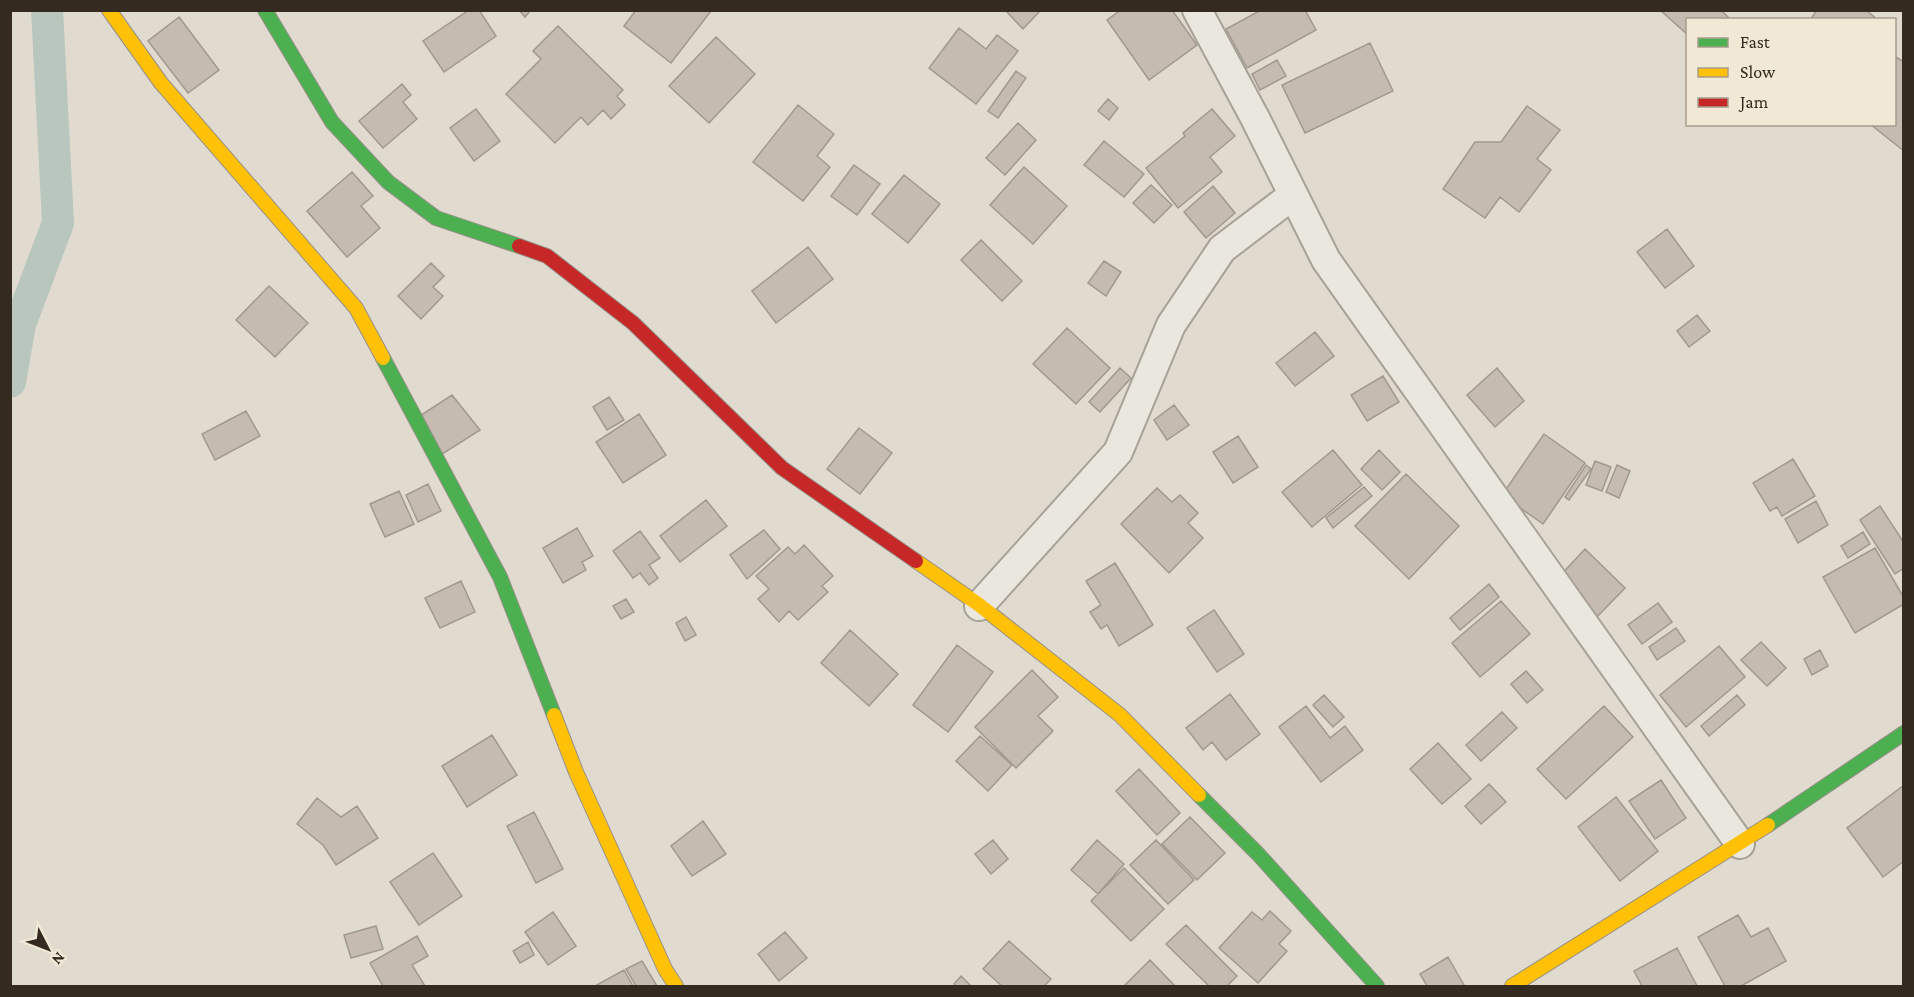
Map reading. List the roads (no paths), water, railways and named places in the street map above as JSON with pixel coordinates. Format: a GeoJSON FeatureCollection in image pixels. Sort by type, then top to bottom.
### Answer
{"type":"FeatureCollection","features":[{"type":"Feature","properties":{"kind":"street"},"geometry":{"type":"LineString","coordinates":[[109,10],[160,83],[356,308],[500,577],[576,772],[665,969],[676,987]]}},
{"type":"Feature","properties":{"kind":"street"},"geometry":{"type":"LineString","coordinates":[[265,10],[332,122],[388,182],[436,218],[547,256],[633,323],[782,468],[979,606],[1120,716],[1258,854],[1377,987]]}},
{"type":"Feature","properties":{"kind":"street"},"geometry":{"type":"LineString","coordinates":[[1197,10],[1255,118],[1326,260],[1740,844]]}},
{"type":"Feature","properties":{"kind":"street"},"geometry":{"type":"LineString","coordinates":[[979,606],[1118,452],[1172,325],[1222,249],[1293,195]]}},
{"type":"Feature","properties":{"kind":"street"},"geometry":{"type":"LineString","coordinates":[[1512,987],[1740,844],[1904,733]]}},
{"type":"Feature","properties":{"kind":"waterway"},"geometry":{"type":"LineString","coordinates":[[10,382],[20,324],[58,223],[47,10]]}}]}
